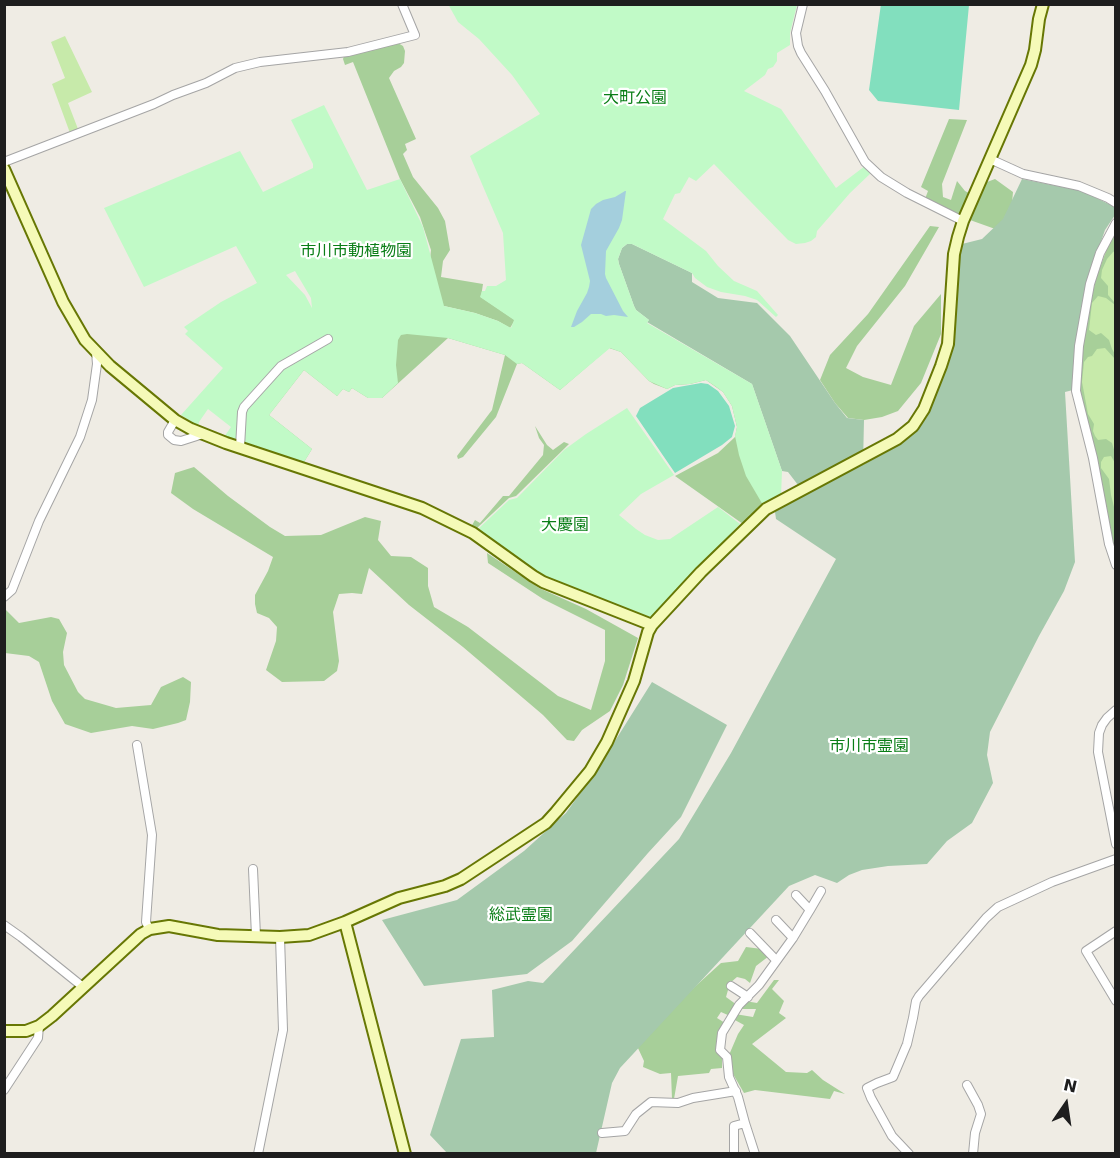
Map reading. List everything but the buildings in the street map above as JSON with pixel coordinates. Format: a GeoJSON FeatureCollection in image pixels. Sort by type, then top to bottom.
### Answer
{"type":"FeatureCollection","features":[{"type":"Feature","properties":{"kind":"street"},"geometry":{"type":"LineString","coordinates":[[4,162],[206,83],[235,68],[260,62],[348,52],[415,35],[402,4]]}},
{"type":"Feature","properties":{"kind":"street"},"geometry":{"type":"LineString","coordinates":[[803,4],[796,33],[798,46],[865,162],[876,174],[907,193],[963,221]]}},
{"type":"Feature","properties":{"kind":"street"},"geometry":{"type":"LineString","coordinates":[[4,1031],[26,1030],[39,1026],[149,929],[169,926],[218,935],[280,937],[309,935],[399,898],[445,886],[461,879],[546,823],[590,771],[607,742],[631,688],[652,625],[766,509],[897,439],[913,426],[924,409],[948,344],[954,254],[963,221],[1031,65],[1043,4]]}},
{"type":"Feature","properties":{"kind":"street"},"geometry":{"type":"LineString","coordinates":[[990,159],[1023,174],[1079,186],[1116,203]]}},
{"type":"Feature","properties":{"kind":"street"},"geometry":{"type":"LineString","coordinates":[[4,169],[63,302],[85,340],[156,406],[175,420],[203,434],[422,508],[472,534],[543,582],[652,625]]}},
{"type":"Feature","properties":{"kind":"street"},"geometry":{"type":"LineString","coordinates":[[1116,222],[1100,252],[1090,284],[1079,346],[1076,391],[1093,458],[1109,544],[1116,565]]}},
{"type":"Feature","properties":{"kind":"street"},"geometry":{"type":"LineString","coordinates":[[240,447],[244,407],[281,366],[328,339]]}},
{"type":"Feature","properties":{"kind":"street"},"geometry":{"type":"LineString","coordinates":[[4,597],[12,590],[39,521],[80,436],[92,400],[97,364],[96,352]]}},
{"type":"Feature","properties":{"kind":"street"},"geometry":{"type":"LineString","coordinates":[[175,420],[168,432],[174,440],[181,441],[203,434]]}},
{"type":"Feature","properties":{"kind":"street"},"geometry":{"type":"LineString","coordinates":[[1116,710],[1102,725],[1098,752],[1116,844]]}},
{"type":"Feature","properties":{"kind":"street"},"geometry":{"type":"LineString","coordinates":[[138,745],[152,835],[146,922],[149,929]]}},
{"type":"Feature","properties":{"kind":"street"},"geometry":{"type":"LineString","coordinates":[[909,1154],[892,1136],[867,1088],[893,1077],[907,1044],[916,1000],[998,907],[1052,882],[1116,859]]}},
{"type":"Feature","properties":{"kind":"street"},"geometry":{"type":"LineString","coordinates":[[253,869],[256,936]]}},
{"type":"Feature","properties":{"kind":"street"},"geometry":{"type":"LineString","coordinates":[[755,1154],[736,1090],[729,1077],[727,1057],[720,1048],[722,1033],[739,1005],[759,985],[793,938],[822,891]]}},
{"type":"Feature","properties":{"kind":"street"},"geometry":{"type":"LineString","coordinates":[[796,895],[810,910]]}},
{"type":"Feature","properties":{"kind":"street"},"geometry":{"type":"LineString","coordinates":[[776,920],[793,938]]}},
{"type":"Feature","properties":{"kind":"street"},"geometry":{"type":"LineString","coordinates":[[345,922],[405,1154]]}},
{"type":"Feature","properties":{"kind":"street"},"geometry":{"type":"LineString","coordinates":[[4,925],[83,987]]}},
{"type":"Feature","properties":{"kind":"street"},"geometry":{"type":"LineString","coordinates":[[1116,931],[1086,951],[1116,1001]]}},
{"type":"Feature","properties":{"kind":"street"},"geometry":{"type":"LineString","coordinates":[[750,933],[776,960]]}},
{"type":"Feature","properties":{"kind":"street"},"geometry":{"type":"LineString","coordinates":[[258,1154],[283,1030],[280,937]]}},
{"type":"Feature","properties":{"kind":"street"},"geometry":{"type":"LineString","coordinates":[[731,986],[748,997]]}},
{"type":"Feature","properties":{"kind":"street"},"geometry":{"type":"LineString","coordinates":[[4,1090],[38,1038],[39,1026]]}},
{"type":"Feature","properties":{"kind":"street"},"geometry":{"type":"LineString","coordinates":[[968,1085],[981,1114],[975,1133],[973,1154]]}},
{"type":"Feature","properties":{"kind":"street"},"geometry":{"type":"LineString","coordinates":[[602,1132],[625,1131],[636,1114],[651,1102],[678,1103],[736,1090]]}},
{"type":"Feature","properties":{"kind":"street"},"geometry":{"type":"LineString","coordinates":[[734,1154],[734,1126],[745,1123]]}},
{"type":"Feature","properties":{"kind":"green space","name":"大町公園"},"geometry":{"type":"Polygon","coordinates":[[[448,4],[797,5],[790,33],[790,45],[777,53],[777,61],[765,75],[744,91],[781,109],[836,188],[865,166],[871,173],[817,231],[816,237],[805,243],[796,244],[788,240],[714,164],[696,181],[689,177],[680,193],[675,194],[663,219],[706,251],[734,281],[757,291],[778,315],[776,317],[757,300],[707,287],[692,273],[632,244],[627,244],[622,248],[618,259],[634,306],[649,320],[647,323],[752,384],[782,471],[781,496],[763,505],[746,476],[735,436],[737,427],[732,406],[723,392],[706,380],[675,385],[667,389],[649,381],[621,352],[610,348],[560,390],[522,363],[517,364],[505,355],[448,338],[407,334],[401,335],[398,340],[396,365],[398,383],[382,398],[368,398],[352,388],[349,392],[343,389],[337,396],[304,370],[269,415],[312,449],[304,462],[224,437],[231,427],[208,409],[198,426],[181,415],[223,368],[185,334],[188,331],[184,327],[221,302],[257,283],[236,246],[144,287],[104,208],[240,151],[263,192],[313,168],[291,120],[324,105],[367,190],[400,179],[423,227],[444,306],[475,313],[511,328],[514,320],[480,297],[487,286],[496,286],[506,280],[503,233],[470,156],[540,114],[512,75],[479,39],[458,22],[448,4]],[[295,271],[286,275],[305,295],[312,308],[311,298],[295,271]]]}},
{"type":"Feature","properties":{"kind":"green space"},"geometry":{"type":"Polygon","coordinates":[[[881,4],[969,5],[959,110],[878,101],[869,90],[881,4]]]}},
{"type":"Feature","properties":{"kind":"green space"},"geometry":{"type":"Polygon","coordinates":[[[65,36],[92,92],[68,103],[78,129],[70,133],[52,84],[65,78],[51,42],[65,36]]]}},
{"type":"Feature","properties":{"kind":"green space"},"geometry":{"type":"Polygon","coordinates":[[[398,43],[405,51],[404,63],[389,78],[416,139],[405,144],[407,150],[403,154],[413,177],[438,208],[445,221],[450,250],[443,261],[441,277],[483,284],[481,297],[515,320],[510,328],[475,313],[444,306],[425,305],[431,250],[420,217],[400,179],[353,62],[345,65],[343,59],[344,56],[398,43]]]}},
{"type":"Feature","properties":{"kind":"green space"},"geometry":{"type":"Polygon","coordinates":[[[949,119],[967,120],[942,184],[943,197],[951,200],[957,181],[965,191],[971,194],[963,214],[959,215],[925,199],[928,191],[921,187],[949,119]]]}},
{"type":"Feature","properties":{"kind":"green space"},"geometry":{"type":"Polygon","coordinates":[[[995,179],[1013,192],[1012,203],[998,230],[970,220],[987,182],[995,179]]]}},
{"type":"Feature","properties":{"kind":"green space","name":"市川市霊園"},"geometry":{"type":"Polygon","coordinates":[[[1022,179],[1082,191],[1115,207],[1115,215],[1105,230],[1092,268],[1073,390],[1065,392],[1075,562],[1064,591],[990,732],[987,755],[993,783],[972,823],[947,841],[927,864],[862,870],[837,883],[815,875],[789,886],[620,1068],[612,1083],[596,1153],[447,1153],[430,1135],[461,1039],[494,1037],[492,990],[528,981],[543,983],[679,839],[731,753],[836,559],[776,519],[775,512],[805,494],[788,472],[782,471],[752,384],[647,322],[649,320],[634,306],[619,264],[618,259],[622,248],[627,244],[632,244],[692,273],[692,282],[718,298],[757,303],[790,336],[847,418],[864,420],[863,465],[903,441],[927,417],[952,348],[958,265],[962,244],[982,239],[1003,219],[1022,179]]]}},
{"type":"Feature","properties":{"kind":"green space"},"geometry":{"type":"Polygon","coordinates":[[[930,226],[939,227],[905,286],[857,346],[846,368],[863,377],[891,385],[914,326],[941,294],[941,334],[921,383],[898,411],[864,420],[848,418],[820,380],[830,355],[868,314],[930,226]]]}},
{"type":"Feature","properties":{"kind":"green space"},"geometry":{"type":"Polygon","coordinates":[[[1115,235],[1115,552],[1078,392],[1085,329],[1096,279],[1108,246],[1115,235]]]}},
{"type":"Feature","properties":{"kind":"green space"},"geometry":{"type":"Polygon","coordinates":[[[1115,235],[1115,251],[1107,259],[1101,278],[1108,286],[1108,295],[1115,305],[1106,298],[1098,296],[1092,303],[1089,330],[1096,335],[1101,333],[1109,340],[1115,359],[1105,348],[1097,349],[1084,362],[1082,382],[1088,414],[1094,424],[1095,436],[1098,440],[1106,439],[1112,443],[1115,453],[1115,463],[1111,456],[1104,457],[1101,468],[1109,479],[1115,511],[1115,552],[1078,392],[1080,360],[1096,279],[1108,246],[1115,235]]]}},
{"type":"Feature","properties":{"kind":"green space"},"geometry":{"type":"Polygon","coordinates":[[[350,331],[565,337],[722,374],[772,499],[743,524],[675,476],[718,453],[735,437],[737,427],[732,406],[723,392],[706,380],[675,385],[667,389],[654,384],[621,352],[609,348],[560,390],[522,363],[517,364],[496,417],[463,457],[458,459],[457,456],[492,410],[505,355],[448,338],[382,398],[368,398],[352,388],[349,392],[343,389],[337,396],[304,370],[269,415],[312,449],[304,462],[245,413],[350,331]]]}},
{"type":"Feature","properties":{"kind":"green space"},"geometry":{"type":"Polygon","coordinates":[[[708,384],[718,391],[729,406],[735,426],[732,437],[675,473],[636,416],[640,408],[673,388],[708,384]]]}},
{"type":"Feature","properties":{"kind":"green space","name":"大慶園"},"geometry":{"type":"Polygon","coordinates":[[[627,408],[674,475],[641,494],[619,515],[645,535],[658,540],[670,539],[718,507],[740,524],[656,614],[650,617],[546,578],[477,530],[509,500],[517,498],[564,450],[627,408]]]}},
{"type":"Feature","properties":{"kind":"green space"},"geometry":{"type":"Polygon","coordinates":[[[535,426],[553,450],[564,442],[569,444],[516,496],[509,498],[476,529],[471,527],[475,520],[480,523],[503,496],[509,496],[543,455],[544,445],[535,426]]]}},
{"type":"Feature","properties":{"kind":"green space"},"geometry":{"type":"Polygon","coordinates":[[[194,467],[228,496],[285,536],[321,535],[365,517],[381,521],[378,540],[391,556],[411,557],[428,568],[428,586],[434,607],[468,627],[558,696],[591,710],[605,661],[605,630],[543,599],[488,563],[487,553],[539,588],[586,609],[638,638],[623,685],[610,711],[582,730],[574,741],[567,740],[543,715],[409,605],[369,568],[362,594],[339,594],[333,612],[339,661],[337,671],[324,681],[282,682],[266,670],[276,641],[277,627],[269,618],[257,613],[255,604],[255,595],[273,557],[193,509],[171,493],[175,473],[194,467]]]}},
{"type":"Feature","properties":{"kind":"green space"},"geometry":{"type":"Polygon","coordinates":[[[5,609],[19,623],[51,617],[59,619],[67,633],[63,652],[64,665],[78,692],[85,699],[116,708],[151,705],[161,687],[183,677],[191,682],[186,720],[153,729],[132,726],[91,733],[65,724],[52,701],[39,662],[29,656],[5,653],[5,609]]]}},
{"type":"Feature","properties":{"kind":"green space","name":"総武霊園"},"geometry":{"type":"Polygon","coordinates":[[[652,682],[727,725],[681,817],[572,941],[527,974],[424,986],[382,920],[457,900],[524,851],[566,813],[598,768],[652,682]]]}},
{"type":"Feature","properties":{"kind":"green space"},"geometry":{"type":"Polygon","coordinates":[[[746,947],[762,949],[769,956],[756,966],[750,983],[737,977],[730,983],[726,997],[737,1005],[730,1016],[721,1012],[717,1018],[725,1023],[720,1030],[716,1052],[722,1054],[722,1068],[711,1069],[709,1073],[678,1076],[674,1099],[672,1099],[671,1073],[660,1074],[643,1067],[644,1061],[637,1046],[688,993],[721,963],[738,961],[746,947]]]}},
{"type":"Feature","properties":{"kind":"green space"},"geometry":{"type":"Polygon","coordinates":[[[774,980],[779,980],[772,989],[784,1001],[779,1013],[786,1018],[752,1044],[786,1072],[807,1073],[812,1070],[845,1094],[834,1091],[830,1099],[755,1090],[744,1093],[733,1074],[729,1055],[744,1025],[733,1019],[735,1014],[753,1017],[756,1009],[740,1009],[745,1001],[757,1003],[774,980]]]}},
{"type":"Feature","properties":{"kind":"water"},"geometry":{"type":"Polygon","coordinates":[[[625,191],[622,220],[606,251],[605,274],[628,317],[591,314],[582,322],[571,327],[589,287],[590,281],[581,245],[591,209],[603,200],[625,191]]]}},
{"type":"Feature","properties":{"kind":"park label","name":"市川市動植物園"},"geometry":{"type":"Point","coordinates":[356,252]}}]}
